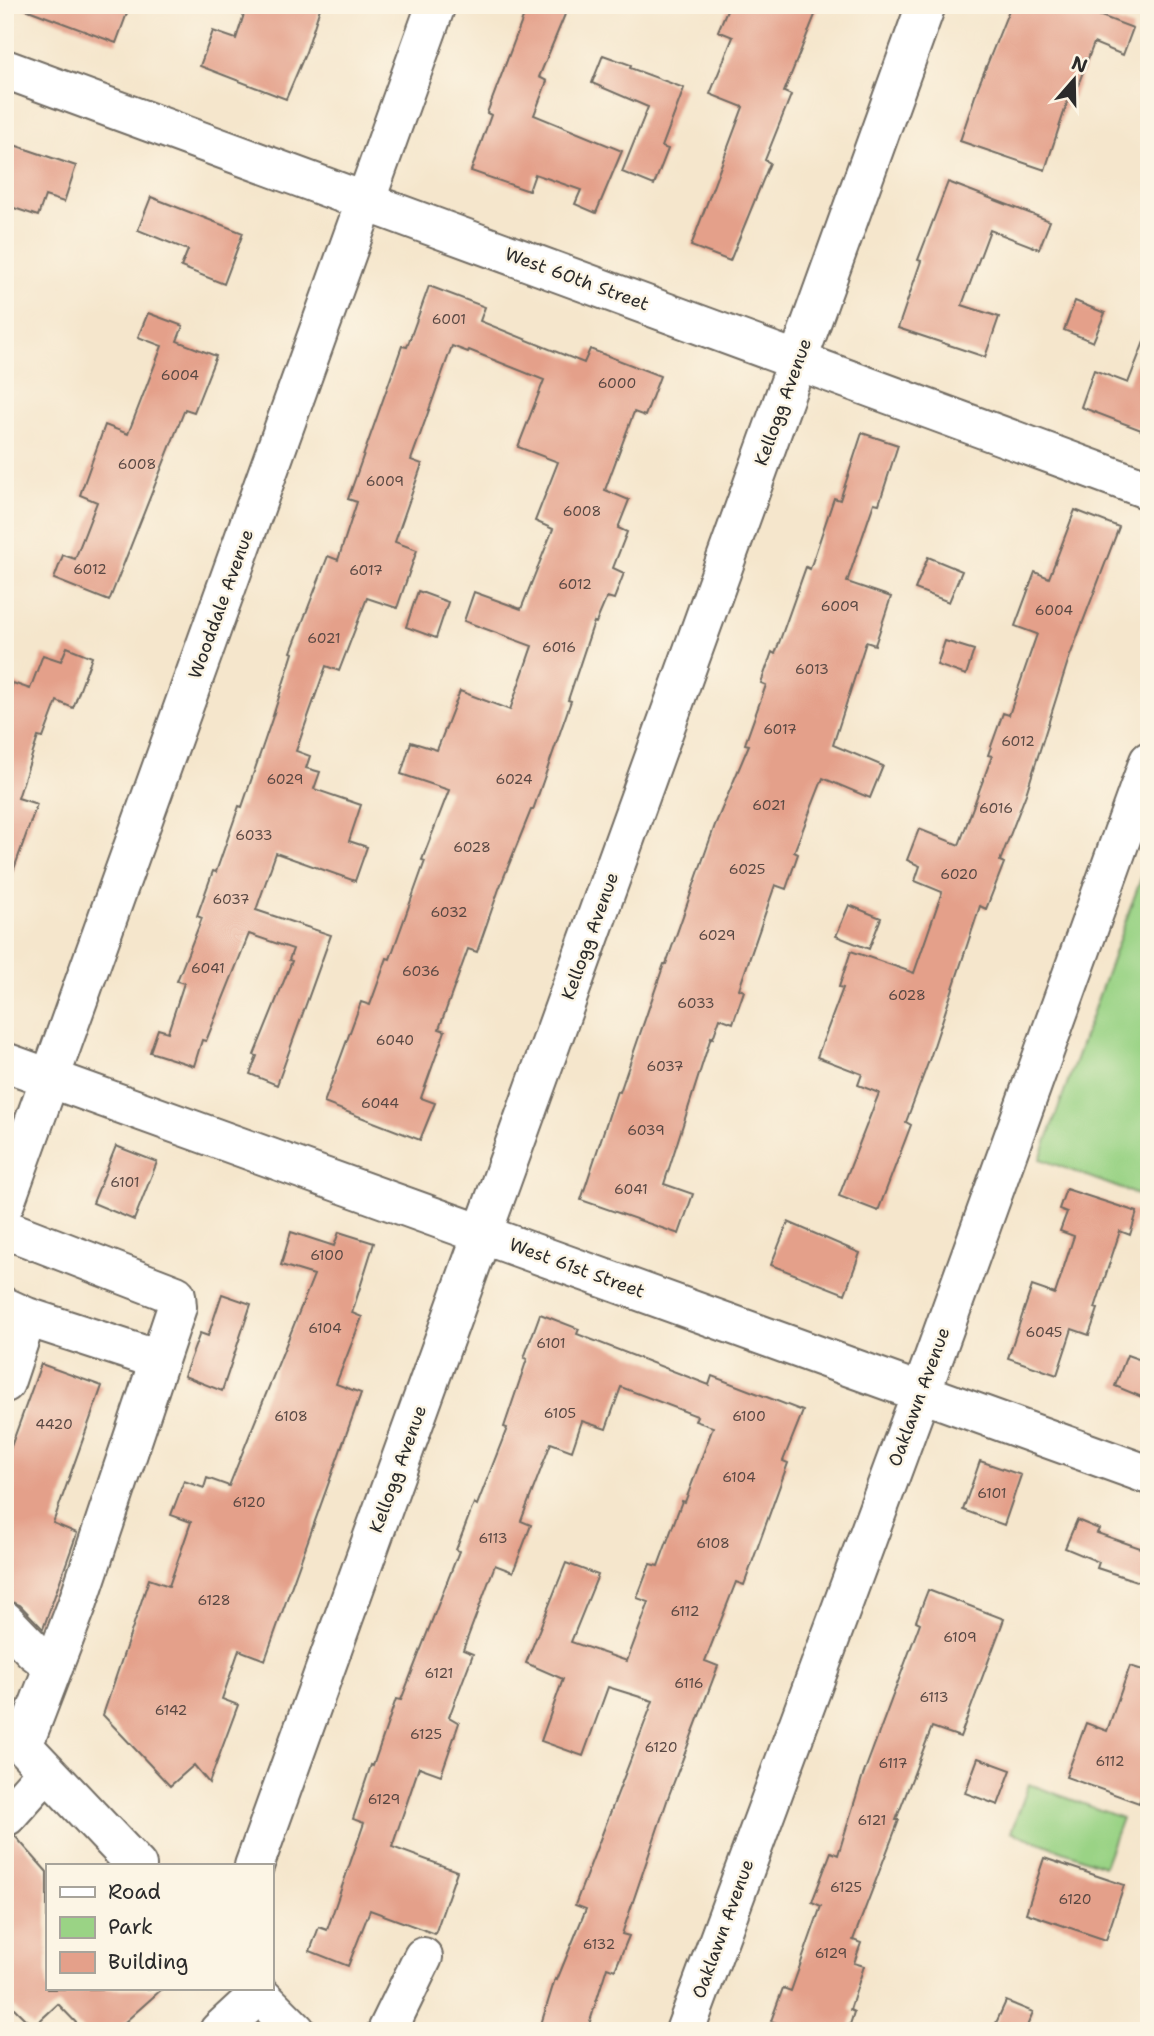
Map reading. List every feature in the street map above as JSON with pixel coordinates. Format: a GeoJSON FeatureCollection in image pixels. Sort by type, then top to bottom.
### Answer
{"type":"FeatureCollection","features":[{"type":"Feature","properties":{"kind":"street","name":"Wooddale Avenue"},"geometry":{"type":"LineString","coordinates":[[5,1203],[436,5]]}},
{"type":"Feature","properties":{"kind":"street","name":"Kellogg Avenue"},"geometry":{"type":"LineString","coordinates":[[255,1864],[926,5]]}},
{"type":"Feature","properties":{"kind":"street","name":"West 60th Street"},"geometry":{"type":"LineString","coordinates":[[5,69],[1149,490]]}},
{"type":"Feature","properties":{"kind":"street","name":"Oaklawn Avenue"},"geometry":{"type":"LineString","coordinates":[[685,2031],[921,1393],[1149,761]]}},
{"type":"Feature","properties":{"kind":"street","name":"West 61st Street"},"geometry":{"type":"LineString","coordinates":[[5,1062],[1149,1475]]}},
{"type":"Feature","properties":{"kind":"street"},"geometry":{"type":"LineString","coordinates":[[5,1229],[176,1294],[177,1307],[77,1605],[25,1748],[8,1816]]}},
{"type":"Feature","properties":{"kind":"street"},"geometry":{"type":"LineString","coordinates":[[5,1383],[16,1312],[159,1360]]}},
{"type":"Feature","properties":{"kind":"street"},"geometry":{"type":"LineString","coordinates":[[5,1621],[34,1651],[54,1666]]}},
{"type":"Feature","properties":{"kind":"street"},"geometry":{"type":"LineString","coordinates":[[25,1748],[135,1864]]}},
{"type":"Feature","properties":{"kind":"street"},"geometry":{"type":"LineString","coordinates":[[387,2031],[423,1957]]}},
{"type":"Feature","properties":{"kind":"street"},"geometry":{"type":"LineString","coordinates":[[219,2031],[257,1991],[296,2031]]}},
{"type":"Feature","properties":{"kind":"green space"},"geometry":{"type":"Polygon","coordinates":[[[1149,856],[1149,1199],[1040,1159],[1149,856]]]}},
{"type":"Feature","properties":{"kind":"green space"},"geometry":{"type":"Polygon","coordinates":[[[1029,1784],[1122,1818],[1104,1866],[1011,1832],[1029,1784]]]}},
{"type":"Feature","properties":{"kind":"building"},"geometry":{"type":"Polygon","coordinates":[[[23,5],[130,5],[116,43],[23,8],[23,5]]]}},
{"type":"Feature","properties":{"kind":"building"},"geometry":{"type":"Polygon","coordinates":[[[247,5],[321,5],[306,52],[286,99],[200,66],[213,31],[236,39],[247,5]]]}},
{"type":"Feature","properties":{"kind":"building"},"geometry":{"type":"Polygon","coordinates":[[[528,5],[550,5],[566,12],[539,77],[547,81],[534,115],[622,151],[596,213],[575,204],[581,190],[535,174],[529,191],[471,171],[491,115],[487,113],[528,5]]]}},
{"type":"Feature","properties":{"kind":"building"},"geometry":{"type":"Polygon","coordinates":[[[729,5],[819,5],[784,92],[791,95],[765,160],[770,163],[730,261],[691,246],[743,107],[710,94],[733,37],[718,31],[729,5]]]}},
{"type":"Feature","properties":{"kind":"building"},"geometry":{"type":"Polygon","coordinates":[[[1011,5],[1072,5],[1133,28],[1123,55],[1094,43],[1073,98],[1069,97],[1045,170],[960,141],[978,87],[1011,5]]]}},
{"type":"Feature","properties":{"kind":"building"},"geometry":{"type":"Polygon","coordinates":[[[603,55],[684,88],[662,147],[668,149],[654,185],[622,172],[648,107],[592,83],[603,55]]]}},
{"type":"Feature","properties":{"kind":"building"},"geometry":{"type":"Polygon","coordinates":[[[5,142],[76,166],[64,202],[45,196],[38,216],[5,205],[5,142]]]}},
{"type":"Feature","properties":{"kind":"building"},"geometry":{"type":"Polygon","coordinates":[[[948,182],[1050,221],[1039,249],[990,230],[962,305],[999,317],[985,357],[898,328],[921,261],[918,260],[948,182]]]}},
{"type":"Feature","properties":{"kind":"building"},"geometry":{"type":"Polygon","coordinates":[[[151,197],[243,233],[224,284],[181,267],[188,250],[138,230],[151,197]]]}},
{"type":"Feature","properties":{"kind":"building"},"geometry":{"type":"Polygon","coordinates":[[[429,286],[485,307],[480,321],[584,363],[590,349],[660,376],[645,416],[634,412],[605,490],[629,500],[618,528],[627,532],[613,568],[624,573],[614,599],[607,597],[596,623],[594,622],[568,700],[571,701],[533,810],[499,889],[477,952],[468,949],[439,1029],[445,1031],[421,1098],[435,1103],[420,1140],[324,1103],[361,1002],[370,1005],[387,958],[390,959],[425,861],[422,860],[449,790],[401,774],[411,742],[437,750],[460,691],[510,710],[532,646],[464,621],[474,592],[521,609],[553,529],[535,521],[558,462],[518,447],[544,380],[469,350],[468,352],[452,346],[411,460],[422,464],[395,542],[417,550],[397,608],[367,598],[339,671],[326,666],[296,751],[310,756],[306,768],[320,772],[314,789],[361,805],[349,841],[367,847],[355,881],[276,853],[256,910],[331,935],[277,1085],[250,1074],[257,1056],[254,1055],[292,961],[289,960],[293,949],[249,934],[206,1041],[202,1040],[194,1066],[150,1052],[158,1029],[168,1032],[184,983],[177,981],[202,918],[197,916],[239,806],[242,807],[293,653],[291,652],[328,556],[338,560],[357,502],[348,499],[402,346],[407,347],[429,286]]]}},
{"type":"Feature","properties":{"kind":"building"},"geometry":{"type":"Polygon","coordinates":[[[1075,301],[1105,313],[1093,342],[1064,330],[1075,301]]]}},
{"type":"Feature","properties":{"kind":"building"},"geometry":{"type":"Polygon","coordinates":[[[148,313],[183,326],[177,341],[216,356],[194,412],[185,409],[109,601],[54,579],[63,555],[75,559],[97,502],[80,495],[105,425],[128,434],[162,346],[138,337],[148,313]]]}},
{"type":"Feature","properties":{"kind":"building"},"geometry":{"type":"Polygon","coordinates":[[[1147,334],[1149,433],[1081,407],[1094,370],[1128,383],[1147,334]]]}},
{"type":"Feature","properties":{"kind":"building"},"geometry":{"type":"Polygon","coordinates":[[[862,433],[898,445],[879,504],[874,503],[847,582],[891,597],[875,645],[866,642],[833,745],[883,766],[870,798],[823,778],[794,852],[798,854],[786,889],[775,885],[739,989],[744,991],[733,1023],[720,1018],[713,1038],[711,1037],[664,1184],[693,1194],[679,1234],[581,1200],[617,1091],[620,1092],[715,825],[749,745],[745,744],[766,685],[761,683],[772,652],[775,654],[806,567],[810,569],[834,498],[840,500],[862,433]]]}},
{"type":"Feature","properties":{"kind":"building"},"geometry":{"type":"Polygon","coordinates":[[[1075,510],[1119,527],[1068,661],[1026,794],[1000,861],[1004,863],[986,909],[980,906],[906,1122],[911,1125],[878,1211],[839,1196],[879,1093],[858,1085],[862,1074],[817,1057],[843,988],[839,987],[851,951],[914,973],[942,892],[915,881],[920,866],[907,860],[919,829],[959,845],[992,756],[988,755],[1003,713],[1009,715],[1037,634],[1015,626],[1035,572],[1049,578],[1075,510]]]}},
{"type":"Feature","properties":{"kind":"building"},"geometry":{"type":"Polygon","coordinates":[[[928,557],[962,571],[949,602],[915,589],[928,557]]]}},
{"type":"Feature","properties":{"kind":"building"},"geometry":{"type":"Polygon","coordinates":[[[418,591],[448,602],[436,638],[406,627],[418,591]]]}},
{"type":"Feature","properties":{"kind":"building"},"geometry":{"type":"Polygon","coordinates":[[[945,641],[974,650],[966,675],[937,665],[945,641]]]}},
{"type":"Feature","properties":{"kind":"building"},"geometry":{"type":"Polygon","coordinates":[[[67,647],[92,657],[73,708],[57,701],[43,738],[38,737],[18,798],[37,804],[9,883],[5,883],[5,704],[13,683],[30,689],[43,655],[61,661],[67,647]]]}},
{"type":"Feature","properties":{"kind":"building"},"geometry":{"type":"Polygon","coordinates":[[[849,905],[881,918],[869,949],[836,936],[849,905]]]}},
{"type":"Feature","properties":{"kind":"building"},"geometry":{"type":"Polygon","coordinates":[[[116,1146],[157,1162],[134,1220],[93,1203],[116,1146]]]}},
{"type":"Feature","properties":{"kind":"building"},"geometry":{"type":"Polygon","coordinates":[[[1066,1189],[1137,1212],[1130,1235],[1120,1231],[1089,1335],[1072,1329],[1057,1375],[1008,1358],[1032,1286],[1055,1294],[1074,1236],[1060,1231],[1067,1212],[1059,1209],[1066,1189]]]}},
{"type":"Feature","properties":{"kind":"building"},"geometry":{"type":"Polygon","coordinates":[[[788,1222],[860,1253],[845,1294],[771,1265],[788,1222]]]}},
{"type":"Feature","properties":{"kind":"building"},"geometry":{"type":"Polygon","coordinates":[[[291,1232],[334,1246],[339,1232],[374,1243],[352,1313],[362,1317],[336,1384],[361,1393],[265,1660],[239,1650],[222,1699],[238,1705],[209,1783],[194,1765],[170,1786],[103,1715],[149,1579],[169,1586],[191,1522],[171,1515],[184,1481],[204,1488],[207,1478],[229,1486],[314,1275],[281,1265],[291,1232]]]}},
{"type":"Feature","properties":{"kind":"building"},"geometry":{"type":"Polygon","coordinates":[[[222,1294],[251,1304],[222,1391],[184,1376],[200,1333],[208,1336],[222,1294]]]}},
{"type":"Feature","properties":{"kind":"building"},"geometry":{"type":"Polygon","coordinates":[[[540,1314],[579,1329],[577,1334],[709,1385],[712,1376],[803,1411],[783,1461],[788,1463],[744,1585],[736,1582],[705,1661],[718,1666],[669,1795],[622,1934],[629,1936],[615,1970],[607,1967],[587,2031],[539,2031],[555,1979],[557,1980],[586,1909],[575,1905],[653,1701],[608,1687],[583,1756],[541,1741],[563,1679],[526,1663],[566,1563],[598,1575],[571,1642],[627,1661],[649,1602],[637,1598],[650,1564],[658,1566],[713,1427],[695,1421],[697,1416],[621,1387],[606,1429],[582,1421],[572,1451],[551,1443],[521,1521],[531,1525],[513,1572],[495,1565],[463,1650],[473,1654],[449,1717],[459,1723],[441,1775],[419,1767],[392,1847],[457,1871],[435,1934],[370,1910],[348,1966],[310,1951],[319,1927],[327,1930],[364,1823],[353,1819],[371,1765],[373,1766],[396,1699],[401,1700],[459,1551],[456,1550],[474,1503],[477,1505],[507,1428],[504,1427],[540,1314]]]}},
{"type":"Feature","properties":{"kind":"building"},"geometry":{"type":"Polygon","coordinates":[[[1127,1355],[1149,1363],[1149,1400],[1115,1386],[1127,1355]]]}},
{"type":"Feature","properties":{"kind":"building"},"geometry":{"type":"Polygon","coordinates":[[[41,1364],[102,1386],[53,1523],[77,1533],[43,1629],[20,1605],[5,1599],[5,1463],[41,1364]]]}},
{"type":"Feature","properties":{"kind":"building"},"geometry":{"type":"Polygon","coordinates":[[[980,1461],[1021,1475],[1004,1525],[963,1510],[980,1461]]]}},
{"type":"Feature","properties":{"kind":"building"},"geometry":{"type":"Polygon","coordinates":[[[1077,1520],[1099,1529],[1097,1533],[1149,1551],[1149,1585],[1097,1568],[1099,1562],[1065,1548],[1077,1520]]]}},
{"type":"Feature","properties":{"kind":"building"},"geometry":{"type":"Polygon","coordinates":[[[928,1590],[1004,1619],[960,1737],[932,1727],[896,1820],[899,1820],[853,1940],[861,1943],[854,1963],[864,1966],[850,2010],[854,2012],[848,2031],[799,2031],[771,2021],[783,1988],[791,1991],[821,1906],[812,1902],[831,1852],[838,1855],[862,1778],[920,1623],[916,1621],[928,1590]]]}},
{"type":"Feature","properties":{"kind":"building"},"geometry":{"type":"Polygon","coordinates":[[[1130,1666],[1149,1672],[1149,1776],[1139,1803],[1066,1777],[1086,1723],[1107,1731],[1130,1666]]]}},
{"type":"Feature","properties":{"kind":"building"},"geometry":{"type":"Polygon","coordinates":[[[978,1758],[1011,1770],[998,1805],[965,1793],[978,1758]]]}},
{"type":"Feature","properties":{"kind":"building"},"geometry":{"type":"Polygon","coordinates":[[[15,1836],[46,1871],[46,1990],[161,1990],[115,2031],[84,2031],[58,2004],[33,2027],[5,1999],[5,1837],[15,1836]]]}},
{"type":"Feature","properties":{"kind":"building"},"geometry":{"type":"Polygon","coordinates":[[[1044,1858],[1124,1885],[1106,1940],[1026,1913],[1044,1858]]]}},
{"type":"Feature","properties":{"kind":"building"},"geometry":{"type":"Polygon","coordinates":[[[1006,2001],[1033,2012],[1025,2031],[1014,2031],[996,2023],[1006,2001]]]}}]}
